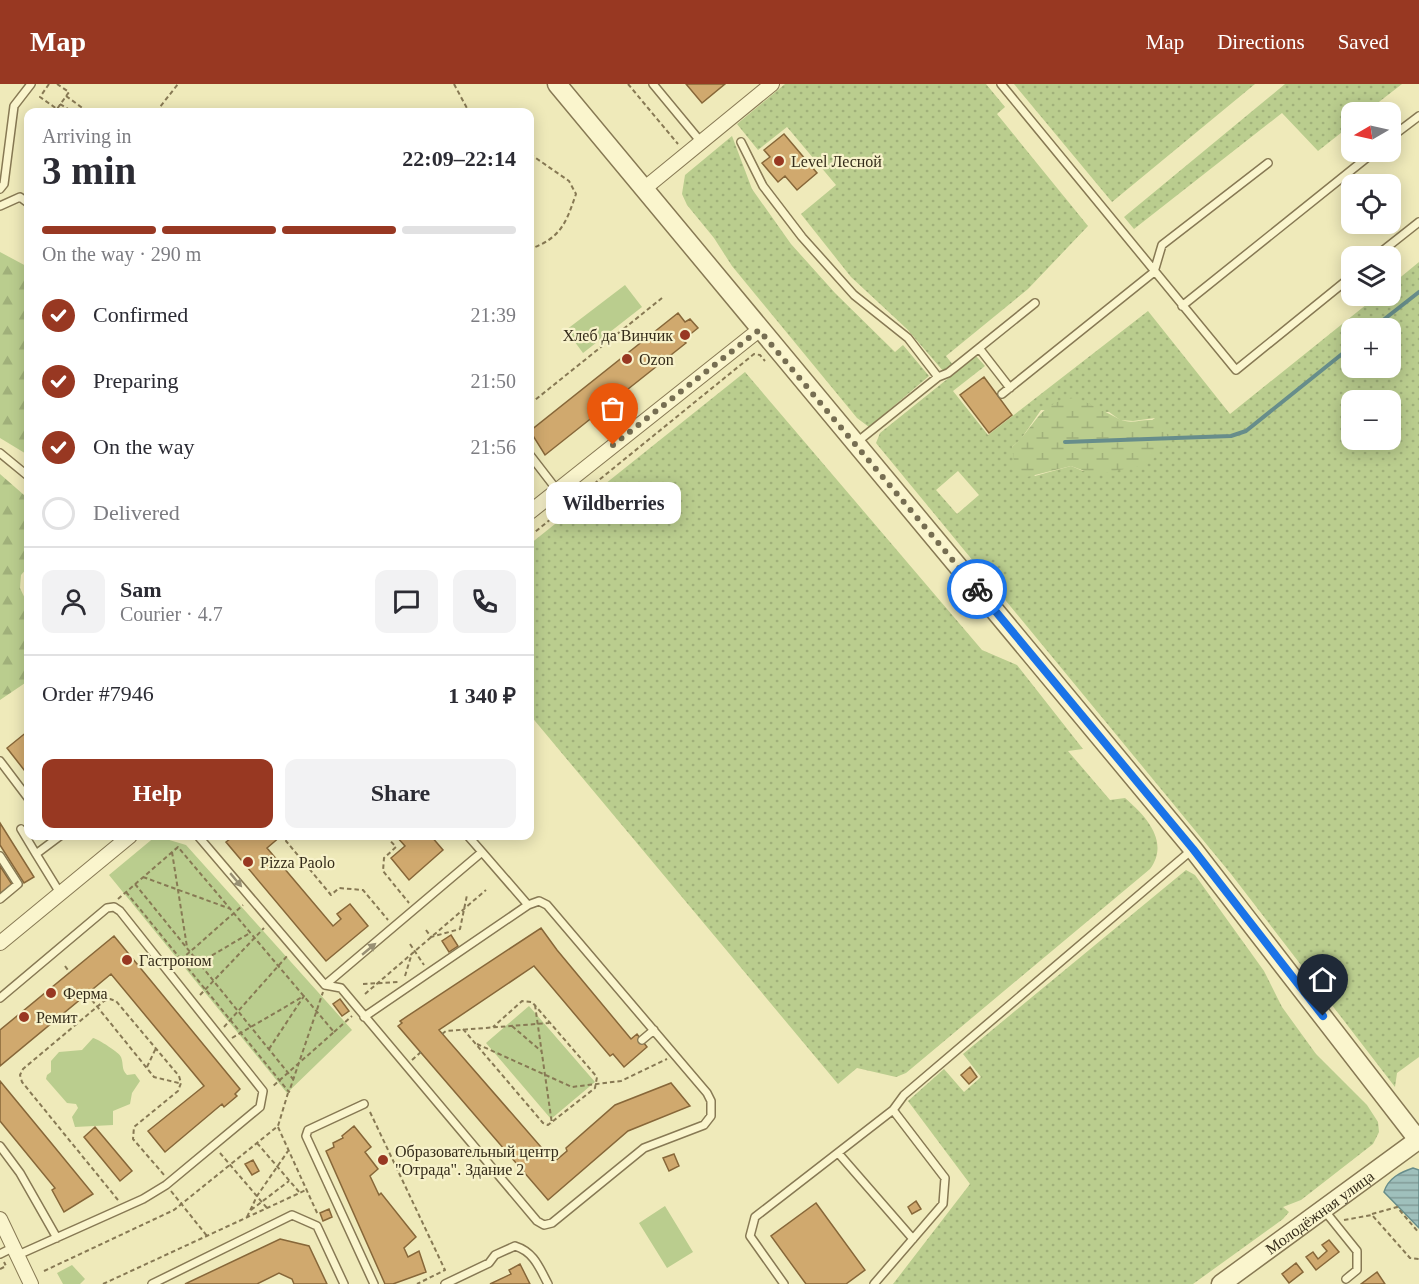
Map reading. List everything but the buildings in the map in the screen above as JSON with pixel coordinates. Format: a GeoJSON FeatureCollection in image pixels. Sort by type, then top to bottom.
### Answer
{"type":"FeatureCollection","features":[{"type":"Feature","properties":{"kind":"street"},"geometry":{"type":"LineString","coordinates":[[557,84],[645,188],[759,330],[1193,849],[1419,1141]]}},
{"type":"Feature","properties":{"kind":"street"},"geometry":{"type":"LineString","coordinates":[[645,188],[772,84]]}},
{"type":"Feature","properties":{"kind":"street"},"geometry":{"type":"LineString","coordinates":[[534,509],[759,330]]}},
{"type":"Feature","properties":{"kind":"street"},"geometry":{"type":"LineString","coordinates":[[0,943],[125,840]]}},
{"type":"Feature","properties":{"kind":"street","name":"Молодёжная улица"},"geometry":{"type":"LineString","coordinates":[[1221,1284],[1329,1216],[1419,1141]]}},
{"type":"Feature","properties":{"kind":"street"},"geometry":{"type":"LineString","coordinates":[[0,1219],[31,1284]]}},
{"type":"Feature","properties":{"kind":"lane"},"geometry":{"type":"LineString","coordinates":[[0,189],[4,184],[14,106],[31,84]]}},
{"type":"Feature","properties":{"kind":"lane"},"geometry":{"type":"LineString","coordinates":[[653,84],[701,142]]}},
{"type":"Feature","properties":{"kind":"lane"},"geometry":{"type":"LineString","coordinates":[[1001,84],[1236,370],[1341,285]]}},
{"type":"Feature","properties":{"kind":"lane"},"geometry":{"type":"LineString","coordinates":[[1401,130],[1419,116]]}},
{"type":"Feature","properties":{"kind":"lane"},"geometry":{"type":"LineString","coordinates":[[741,142],[763,186],[802,237],[854,295],[908,338],[939,377]]}},
{"type":"Feature","properties":{"kind":"lane"},"geometry":{"type":"LineString","coordinates":[[1182,306],[1362,162]]}},
{"type":"Feature","properties":{"kind":"lane"},"geometry":{"type":"LineString","coordinates":[[1002,394],[1154,272],[1162,245],[1268,163]]}},
{"type":"Feature","properties":{"kind":"lane"},"geometry":{"type":"LineString","coordinates":[[0,206],[20,197],[24,200]]}},
{"type":"Feature","properties":{"kind":"lane"},"geometry":{"type":"LineString","coordinates":[[1389,246],[1419,222]]}},
{"type":"Feature","properties":{"kind":"lane"},"geometry":{"type":"LineString","coordinates":[[855,444],[1035,303]]}},
{"type":"Feature","properties":{"kind":"lane"},"geometry":{"type":"LineString","coordinates":[[979,348],[1010,388]]}},
{"type":"Feature","properties":{"kind":"lane"},"geometry":{"type":"LineString","coordinates":[[0,453],[24,473]]}},
{"type":"Feature","properties":{"kind":"lane"},"geometry":{"type":"LineString","coordinates":[[534,460],[557,490]]}},
{"type":"Feature","properties":{"kind":"lane"},"geometry":{"type":"LineString","coordinates":[[0,761],[24,793]]}},
{"type":"Feature","properties":{"kind":"lane"},"geometry":{"type":"LineString","coordinates":[[21,829],[24,834]]}},
{"type":"Feature","properties":{"kind":"lane"},"geometry":{"type":"LineString","coordinates":[[28,840],[60,893]]}},
{"type":"Feature","properties":{"kind":"lane"},"geometry":{"type":"LineString","coordinates":[[36,854],[54,840]]}},
{"type":"Feature","properties":{"kind":"lane"},"geometry":{"type":"LineString","coordinates":[[201,840],[325,986],[340,988],[364,1017],[537,1221],[544,1224],[552,1223],[644,1148],[708,1122],[711,1109],[707,1093],[547,905],[539,902],[528,905],[364,1017]]}},
{"type":"Feature","properties":{"kind":"lane"},"geometry":{"type":"LineString","coordinates":[[472,840],[528,905]]}},
{"type":"Feature","properties":{"kind":"lane"},"geometry":{"type":"LineString","coordinates":[[784,1284],[750,1236],[755,1217],[839,1154],[892,1110],[904,1095],[1193,849]]}},
{"type":"Feature","properties":{"kind":"lane"},"geometry":{"type":"LineString","coordinates":[[325,986],[482,852]]}},
{"type":"Feature","properties":{"kind":"lane"},"geometry":{"type":"LineString","coordinates":[[0,856],[18,884],[0,899]]}},
{"type":"Feature","properties":{"kind":"lane"},"geometry":{"type":"LineString","coordinates":[[0,998],[107,908],[114,907],[219,1032],[263,1090],[260,1107],[168,1184],[124,1208],[57,1238],[0,1254]]}},
{"type":"Feature","properties":{"kind":"lane"},"geometry":{"type":"LineString","coordinates":[[642,1040],[654,1030]]}},
{"type":"Feature","properties":{"kind":"lane"},"geometry":{"type":"LineString","coordinates":[[364,1104],[308,1130],[306,1136],[374,1284]]}},
{"type":"Feature","properties":{"kind":"lane"},"geometry":{"type":"LineString","coordinates":[[874,1284],[943,1204],[945,1178],[892,1110]]}},
{"type":"Feature","properties":{"kind":"lane"},"geometry":{"type":"LineString","coordinates":[[0,1146],[20,1173],[57,1238]]}},
{"type":"Feature","properties":{"kind":"lane"},"geometry":{"type":"LineString","coordinates":[[839,1154],[913,1239]]}},
{"type":"Feature","properties":{"kind":"lane"},"geometry":{"type":"LineString","coordinates":[[152,1284],[292,1215],[317,1226],[344,1284]]}},
{"type":"Feature","properties":{"kind":"lane"},"geometry":{"type":"LineString","coordinates":[[1329,1216],[1357,1251],[1357,1270],[1346,1279]]}},
{"type":"Feature","properties":{"kind":"lane"},"geometry":{"type":"LineString","coordinates":[[445,1284],[489,1263],[495,1255],[515,1246],[527,1250],[537,1262],[548,1284]]}},
{"type":"Feature","properties":{"kind":"path"},"geometry":{"type":"LineString","coordinates":[[48,84],[40,97],[56,108]]}},
{"type":"Feature","properties":{"kind":"path"},"geometry":{"type":"LineString","coordinates":[[57,84],[69,92],[58,108]]}},
{"type":"Feature","properties":{"kind":"path"},"geometry":{"type":"LineString","coordinates":[[159,108],[178,84]]}},
{"type":"Feature","properties":{"kind":"path"},"geometry":{"type":"LineString","coordinates":[[454,84],[467,108]]}},
{"type":"Feature","properties":{"kind":"path"},"geometry":{"type":"LineString","coordinates":[[628,84],[676,141]]}},
{"type":"Feature","properties":{"kind":"path"},"geometry":{"type":"LineString","coordinates":[[66,96],[82,108]]}},
{"type":"Feature","properties":{"kind":"path"},"geometry":{"type":"LineString","coordinates":[[60,104],[66,108]]}},
{"type":"Feature","properties":{"kind":"path"},"geometry":{"type":"LineString","coordinates":[[534,157],[569,181],[576,194],[564,227],[540,246],[534,248]]}},
{"type":"Feature","properties":{"kind":"path"},"geometry":{"type":"LineString","coordinates":[[534,401],[662,298]]}},
{"type":"Feature","properties":{"kind":"path"},"geometry":{"type":"LineString","coordinates":[[534,533],[754,354],[760,355],[765,361]]}},
{"type":"Feature","properties":{"kind":"path"},"geometry":{"type":"LineString","coordinates":[[288,840],[286,842],[331,895],[339,888],[363,890],[394,927]]}},
{"type":"Feature","properties":{"kind":"path"},"geometry":{"type":"LineString","coordinates":[[390,840],[396,847],[384,858],[382,871],[415,910]]}},
{"type":"Feature","properties":{"kind":"path"},"geometry":{"type":"LineString","coordinates":[[114,907],[116,900],[178,847],[334,1032]]}},
{"type":"Feature","properties":{"kind":"path"},"geometry":{"type":"LineString","coordinates":[[172,852],[189,950]]}},
{"type":"Feature","properties":{"kind":"path"},"geometry":{"type":"LineString","coordinates":[[143,877],[231,909]]}},
{"type":"Feature","properties":{"kind":"path"},"geometry":{"type":"LineString","coordinates":[[135,884],[293,1079]]}},
{"type":"Feature","properties":{"kind":"path"},"geometry":{"type":"LineString","coordinates":[[365,994],[486,890]]}},
{"type":"Feature","properties":{"kind":"path"},"geometry":{"type":"LineString","coordinates":[[126,892],[289,1092]]}},
{"type":"Feature","properties":{"kind":"path"},"geometry":{"type":"LineString","coordinates":[[431,937],[460,929],[467,895]]}},
{"type":"Feature","properties":{"kind":"path"},"geometry":{"type":"LineString","coordinates":[[168,971],[189,950],[251,898]]}},
{"type":"Feature","properties":{"kind":"path"},"geometry":{"type":"LineString","coordinates":[[193,1001],[271,921]]}},
{"type":"Feature","properties":{"kind":"path"},"geometry":{"type":"LineString","coordinates":[[426,930],[431,937]]}},
{"type":"Feature","properties":{"kind":"path"},"geometry":{"type":"LineString","coordinates":[[199,963],[250,933]]}},
{"type":"Feature","properties":{"kind":"path"},"geometry":{"type":"LineString","coordinates":[[410,944],[429,972]]}},
{"type":"Feature","properties":{"kind":"path"},"geometry":{"type":"LineString","coordinates":[[219,1032],[294,949]]}},
{"type":"Feature","properties":{"kind":"path"},"geometry":{"type":"LineString","coordinates":[[363,984],[403,982],[414,952]]}},
{"type":"Feature","properties":{"kind":"path"},"geometry":{"type":"LineString","coordinates":[[65,966],[70,973]]}},
{"type":"Feature","properties":{"kind":"path"},"geometry":{"type":"LineString","coordinates":[[44,1271],[174,1210],[278,1126],[325,986]]}},
{"type":"Feature","properties":{"kind":"path"},"geometry":{"type":"LineString","coordinates":[[87,994],[154,1077],[181,1083]]}},
{"type":"Feature","properties":{"kind":"path"},"geometry":{"type":"LineString","coordinates":[[226,1041],[304,996]]}},
{"type":"Feature","properties":{"kind":"path"},"geometry":{"type":"LineString","coordinates":[[269,1049],[304,996]]}},
{"type":"Feature","properties":{"kind":"path"},"geometry":{"type":"LineString","coordinates":[[124,1208],[22,1082],[20,1075],[23,1069],[98,1006],[110,999],[116,1001],[179,1077],[181,1083],[178,1091],[134,1127],[133,1139],[207,1236]]}},
{"type":"Feature","properties":{"kind":"path"},"geometry":{"type":"LineString","coordinates":[[463,1029],[543,1123],[552,1124],[597,1084],[597,1077],[534,1004],[527,1000],[522,1001],[493,1027]]}},
{"type":"Feature","properties":{"kind":"path"},"geometry":{"type":"LineString","coordinates":[[534,1004],[552,1124]]}},
{"type":"Feature","properties":{"kind":"path"},"geometry":{"type":"LineString","coordinates":[[263,1090],[280,1081],[359,1010]]}},
{"type":"Feature","properties":{"kind":"path"},"geometry":{"type":"LineString","coordinates":[[442,1034],[446,1031],[463,1029],[550,1022]]}},
{"type":"Feature","properties":{"kind":"path"},"geometry":{"type":"LineString","coordinates":[[512,1026],[541,1051]]}},
{"type":"Feature","properties":{"kind":"path"},"geometry":{"type":"LineString","coordinates":[[476,1044],[572,1087],[621,1081],[663,1062],[673,1053]]}},
{"type":"Feature","properties":{"kind":"path"},"geometry":{"type":"LineString","coordinates":[[147,1067],[156,1048]]}},
{"type":"Feature","properties":{"kind":"path"},"geometry":{"type":"LineString","coordinates":[[364,1104],[368,1108],[445,1270],[417,1284]]}},
{"type":"Feature","properties":{"kind":"path"},"geometry":{"type":"LineString","coordinates":[[278,1126],[322,1224]]}},
{"type":"Feature","properties":{"kind":"path"},"geometry":{"type":"LineString","coordinates":[[257,1143],[300,1193]]}},
{"type":"Feature","properties":{"kind":"path"},"geometry":{"type":"LineString","coordinates":[[214,1145],[267,1208]]}},
{"type":"Feature","properties":{"kind":"path"},"geometry":{"type":"LineString","coordinates":[[247,1218],[256,1196],[289,1150]]}},
{"type":"Feature","properties":{"kind":"path"},"geometry":{"type":"LineString","coordinates":[[249,1211],[289,1180]]}},
{"type":"Feature","properties":{"kind":"path"},"geometry":{"type":"LineString","coordinates":[[103,1284],[306,1190]]}},
{"type":"Feature","properties":{"kind":"path"},"geometry":{"type":"LineString","coordinates":[[1329,1216],[1372,1215],[1397,1207],[1419,1233]]}},
{"type":"Feature","properties":{"kind":"path"},"geometry":{"type":"LineString","coordinates":[[1372,1215],[1410,1258],[1419,1259]]}},
{"type":"Feature","properties":{"kind":"green space"},"geometry":{"type":"Polygon","coordinates":[[[785,84],[986,84],[1005,107],[997,114],[1088,226],[1028,289],[946,356],[953,365],[944,372],[907,329],[851,277],[801,214],[836,185],[787,127],[758,150],[737,124],[785,84]]]}},
{"type":"Feature","properties":{"kind":"green space"},"geometry":{"type":"Polygon","coordinates":[[[1014,84],[1255,84],[1112,202],[1014,84]]]}},
{"type":"Feature","properties":{"kind":"green space"},"geometry":{"type":"Polygon","coordinates":[[[1285,84],[1402,84],[1379,102],[1341,102],[1341,133],[1318,151],[1282,113],[1134,229],[1124,217],[1285,84]]]}},
{"type":"Feature","properties":{"kind":"green space"},"geometry":{"type":"Polygon","coordinates":[[[732,136],[752,189],[791,244],[835,293],[895,352],[903,345],[929,376],[869,427],[857,418],[732,266],[714,238],[687,205],[682,194],[685,175],[732,136]]]}},
{"type":"Feature","properties":{"kind":"green space"},"geometry":{"type":"Polygon","coordinates":[[[0,252],[24,265],[24,453],[0,438],[0,252]]]}},
{"type":"Feature","properties":{"kind":"green space"},"geometry":{"type":"Polygon","coordinates":[[[1419,262],[1419,1057],[1397,1073],[1395,1087],[1231,874],[876,443],[880,433],[976,356],[985,366],[953,391],[988,435],[1148,311],[1230,414],[1341,325],[1341,378],[1401,378],[1401,318],[1350,318],[1365,306],[1401,306],[1401,277],[1419,262]],[[1041,410],[1021,439],[1012,447],[1035,476],[1071,466],[1083,471],[1155,418],[1133,421],[1120,420],[1109,412],[1041,410]],[[958,471],[936,490],[957,514],[979,495],[958,471]]]}},
{"type":"Feature","properties":{"kind":"green space"},"geometry":{"type":"Polygon","coordinates":[[[625,285],[642,307],[583,353],[566,330],[625,285]]]}},
{"type":"Feature","properties":{"kind":"green space"},"geometry":{"type":"Polygon","coordinates":[[[745,372],[982,650],[1017,665],[1083,749],[1068,751],[1110,800],[1125,798],[1147,821],[1156,839],[1156,859],[1150,869],[906,1073],[896,1077],[857,1068],[838,1084],[534,720],[534,541],[745,372]]]}},
{"type":"Feature","properties":{"kind":"green space"},"geometry":{"type":"Polygon","coordinates":[[[1076,398],[1125,421],[1153,420],[1165,425],[1167,436],[1161,448],[1154,458],[1144,465],[1095,475],[1071,466],[1023,478],[1015,469],[1012,447],[1046,409],[1064,400],[1076,398]]]}},
{"type":"Feature","properties":{"kind":"green space"},"geometry":{"type":"Polygon","coordinates":[[[0,474],[24,495],[24,572],[21,575],[20,588],[24,596],[24,684],[0,700],[0,474]]]}},
{"type":"Feature","properties":{"kind":"green space"},"geometry":{"type":"Polygon","coordinates":[[[151,840],[169,840],[186,845],[352,1030],[287,1093],[109,875],[151,840]]]}},
{"type":"Feature","properties":{"kind":"green space"},"geometry":{"type":"Polygon","coordinates":[[[1186,870],[1195,875],[1264,971],[1282,1007],[1316,1054],[1367,1105],[1378,1122],[1379,1132],[1373,1144],[1301,1200],[1283,1207],[1289,1212],[1283,1219],[1193,1284],[893,1284],[970,1184],[908,1101],[944,1069],[964,1092],[981,1077],[963,1054],[1186,870]]]}},
{"type":"Feature","properties":{"kind":"green space"},"geometry":{"type":"Polygon","coordinates":[[[529,1006],[595,1082],[551,1119],[486,1043],[529,1006]]]}},
{"type":"Feature","properties":{"kind":"green space"},"geometry":{"type":"Polygon","coordinates":[[[93,1038],[117,1052],[121,1057],[125,1073],[135,1074],[140,1081],[132,1093],[130,1104],[113,1111],[113,1125],[75,1127],[72,1117],[78,1108],[76,1104],[67,1103],[46,1079],[51,1072],[51,1061],[59,1052],[82,1050],[93,1038]]]}},
{"type":"Feature","properties":{"kind":"green space"},"geometry":{"type":"Polygon","coordinates":[[[665,1206],[693,1252],[667,1268],[639,1223],[665,1206]]]}},
{"type":"Feature","properties":{"kind":"green space"},"geometry":{"type":"Polygon","coordinates":[[[72,1265],[85,1279],[80,1284],[63,1284],[57,1273],[72,1265]]]}},
{"type":"Feature","properties":{"kind":"water"},"geometry":{"type":"Polygon","coordinates":[[[1413,1168],[1419,1170],[1419,1228],[1384,1192],[1392,1179],[1413,1168]]]}},
{"type":"Feature","properties":{"kind":"waterway"},"geometry":{"type":"LineString","coordinates":[[1386,318],[1419,292]]}},
{"type":"Feature","properties":{"kind":"waterway"},"geometry":{"type":"LineString","coordinates":[[1065,442],[1231,436],[1246,431],[1341,355]]}},
{"type":"Feature","properties":{"kind":"way so far"},"geometry":{"type":"LineString","coordinates":[[613,445],[759,330],[977,589]]}},
{"type":"Feature","properties":{"kind":"place","name":"Level Лесной"},"geometry":{"type":"Point","coordinates":[779,161]}},
{"type":"Feature","properties":{"kind":"place","name":"Хлеб да Винчик"},"geometry":{"type":"Point","coordinates":[685,335]}},
{"type":"Feature","properties":{"kind":"place","name":"Ozon"},"geometry":{"type":"Point","coordinates":[627,359]}},
{"type":"Feature","properties":{"kind":"place","name":"Wildberries"},"geometry":{"type":"Point","coordinates":[613,445]}},
{"type":"Feature","properties":{"kind":"place","name":"Pizza Paolo"},"geometry":{"type":"Point","coordinates":[248,862]}},
{"type":"Feature","properties":{"kind":"place","name":"Гастроном"},"geometry":{"type":"Point","coordinates":[127,960]}},
{"type":"Feature","properties":{"kind":"place","name":"Ферма"},"geometry":{"type":"Point","coordinates":[51,993]}},
{"type":"Feature","properties":{"kind":"place","name":"Ремит"},"geometry":{"type":"Point","coordinates":[24,1017]}},
{"type":"Feature","properties":{"kind":"place","name":"Образовательный центр \"Отрада\". Здание 2"},"geometry":{"type":"Point","coordinates":[383,1160]}},
{"type":"Feature","properties":{"kind":"route"},"geometry":{"type":"LineString","coordinates":[[977,589],[1193,849],[1323,1016]]}}]}
